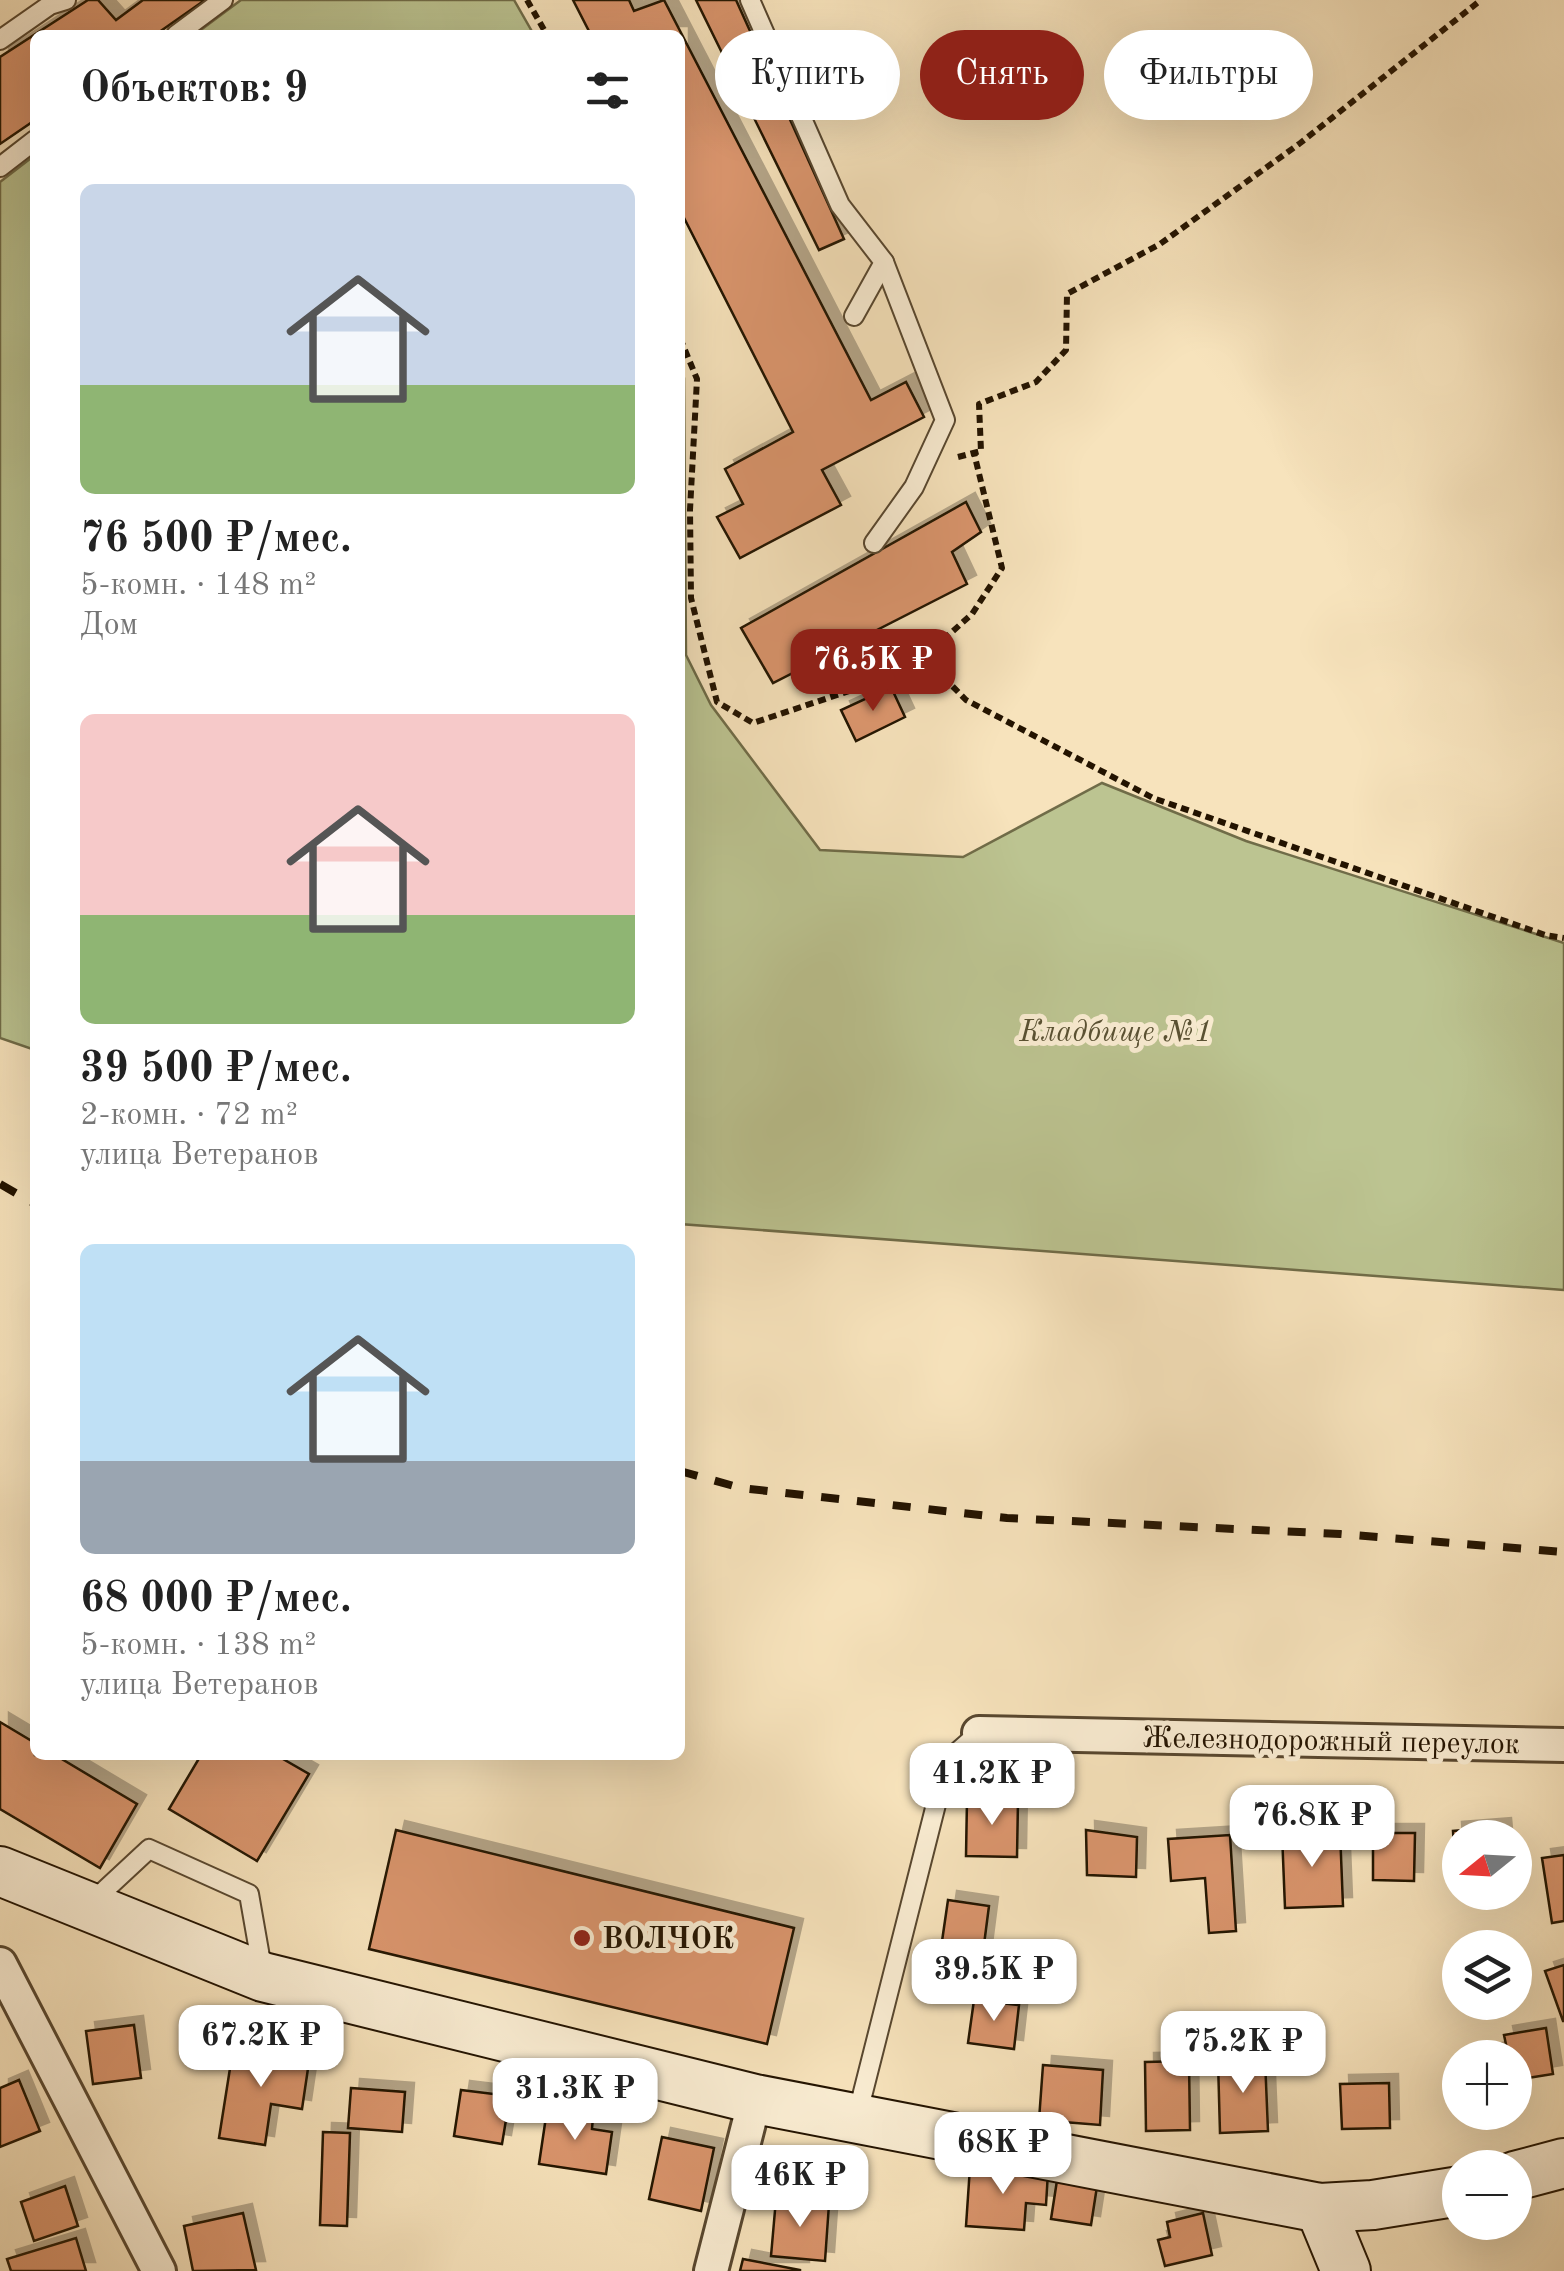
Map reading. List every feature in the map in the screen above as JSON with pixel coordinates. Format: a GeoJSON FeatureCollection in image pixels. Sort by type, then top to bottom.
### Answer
{"type":"FeatureCollection","features":[{"type":"Feature","properties":{"kind":"street","name":"Железнодорожный переулок"},"geometry":{"type":"LineString","coordinates":[[979,1733],[1564,1745]]}},
{"type":"Feature","properties":{"kind":"street"},"geometry":{"type":"LineString","coordinates":[[0,1870],[263,1977],[755,2099],[1320,2208],[1373,2205],[1442,2194]]}},
{"type":"Feature","properties":{"kind":"street"},"geometry":{"type":"LineString","coordinates":[[0,1964],[159,2271]]}},
{"type":"Feature","properties":{"kind":"street"},"geometry":{"type":"LineString","coordinates":[[711,2271],[755,2099]]}},
{"type":"Feature","properties":{"kind":"street"},"geometry":{"type":"LineString","coordinates":[[1532,2171],[1564,2162]]}},
{"type":"Feature","properties":{"kind":"street"},"geometry":{"type":"LineString","coordinates":[[1320,2208],[1346,2271]]}},
{"type":"Feature","properties":{"kind":"lane"},"geometry":{"type":"LineString","coordinates":[[0,40],[50,5],[66,0]]}},
{"type":"Feature","properties":{"kind":"lane"},"geometry":{"type":"LineString","coordinates":[[183,30],[223,0]]}},
{"type":"Feature","properties":{"kind":"lane"},"geometry":{"type":"LineString","coordinates":[[750,0],[840,205],[884,262],[945,420],[914,487],[874,544]]}},
{"type":"Feature","properties":{"kind":"lane"},"geometry":{"type":"LineString","coordinates":[[0,167],[30,144]]}},
{"type":"Feature","properties":{"kind":"lane"},"geometry":{"type":"LineString","coordinates":[[854,316],[884,262]]}},
{"type":"Feature","properties":{"kind":"lane"},"geometry":{"type":"LineString","coordinates":[[857,2116],[946,1761],[979,1733]]}},
{"type":"Feature","properties":{"kind":"lane"},"geometry":{"type":"LineString","coordinates":[[88,1906],[149,1849],[249,1894],[263,1977]]}},
{"type":"Feature","properties":{"kind":"path"},"geometry":{"type":"LineString","coordinates":[[527,0],[544,30]]}},
{"type":"Feature","properties":{"kind":"path"},"geometry":{"type":"LineString","coordinates":[[923,467],[981,452],[979,404],[1036,382],[1066,350],[1067,294],[1160,244],[1299,144],[1481,0]]}},
{"type":"Feature","properties":{"kind":"path"},"geometry":{"type":"LineString","coordinates":[[685,349],[698,379],[690,510],[692,598],[717,702],[753,722],[858,688],[924,657],[972,614],[1002,568],[974,453]]}},
{"type":"Feature","properties":{"kind":"path"},"geometry":{"type":"LineString","coordinates":[[924,657],[966,700],[1153,798],[1545,935],[1564,938]]}},
{"type":"Feature","properties":{"kind":"green space"},"geometry":{"type":"Polygon","coordinates":[[[241,0],[514,0],[531,30],[201,30],[241,0]]]}},
{"type":"Feature","properties":{"kind":"green space"},"geometry":{"type":"Polygon","coordinates":[[[30,159],[30,1048],[0,1038],[0,182],[30,159]]]}},
{"type":"Feature","properties":{"kind":"green space","name":"Кладбище №1"},"geometry":{"type":"Polygon","coordinates":[[[685,516],[686,655],[711,705],[820,850],[963,857],[1102,783],[1246,841],[1564,943],[1564,1290],[685,1224],[685,516]]]}},
{"type":"Feature","properties":{"kind":"building"},"geometry":{"type":"Polygon","coordinates":[[[88,0],[98,0],[116,20],[143,0],[205,0],[162,30],[42,30],[88,0]]]}},
{"type":"Feature","properties":{"kind":"building"},"geometry":{"type":"Polygon","coordinates":[[[573,0],[629,0],[634,11],[664,0],[680,30],[588,30],[573,0]]]}},
{"type":"Feature","properties":{"kind":"building"},"geometry":{"type":"Polygon","coordinates":[[[696,0],[736,0],[750,30],[715,30],[715,39],[696,0]]]}},
{"type":"Feature","properties":{"kind":"building"},"geometry":{"type":"Polygon","coordinates":[[[30,38],[30,123],[0,144],[0,57],[30,38]]]}},
{"type":"Feature","properties":{"kind":"building"},"geometry":{"type":"Polygon","coordinates":[[[685,41],[715,99],[715,120],[726,120],[871,400],[906,382],[924,417],[822,470],[841,505],[740,558],[717,517],[743,504],[725,469],[793,432],[685,220],[685,41]]]}},
{"type":"Feature","properties":{"kind":"building"},"geometry":{"type":"Polygon","coordinates":[[[755,120],[790,120],[844,239],[819,250],[755,120]]]}},
{"type":"Feature","properties":{"kind":"building"},"geometry":{"type":"Polygon","coordinates":[[[966,502],[981,532],[952,552],[967,584],[773,683],[741,628],[966,502]]]}},
{"type":"Feature","properties":{"kind":"building"},"geometry":{"type":"Polygon","coordinates":[[[891,687],[905,717],[856,741],[841,710],[891,687]]]}},
{"type":"Feature","properties":{"kind":"building"},"geometry":{"type":"Polygon","coordinates":[[[0,1722],[30,1740],[30,1760],[63,1760],[137,1804],[100,1868],[0,1809],[0,1722]]]}},
{"type":"Feature","properties":{"kind":"building"},"geometry":{"type":"Polygon","coordinates":[[[198,1760],[285,1760],[309,1774],[257,1861],[169,1809],[198,1760]]]}},
{"type":"Feature","properties":{"kind":"building"},"geometry":{"type":"Polygon","coordinates":[[[967,1799],[1018,1800],[1017,1857],[966,1856],[967,1799]]]}},
{"type":"Feature","properties":{"kind":"building","name":"ВОЛЧОК"},"geometry":{"type":"Polygon","coordinates":[[[396,1830],[794,1928],[767,2044],[369,1949],[396,1830]]]}},
{"type":"Feature","properties":{"kind":"building"},"geometry":{"type":"Polygon","coordinates":[[[1086,1830],[1137,1837],[1136,1877],[1087,1875],[1086,1830]]]}},
{"type":"Feature","properties":{"kind":"building"},"geometry":{"type":"Polygon","coordinates":[[[1340,1831],[1343,1906],[1285,1908],[1282,1833],[1340,1831]]]}},
{"type":"Feature","properties":{"kind":"building"},"geometry":{"type":"Polygon","coordinates":[[[1373,1833],[1415,1833],[1414,1881],[1373,1880],[1373,1833]]]}},
{"type":"Feature","properties":{"kind":"building"},"geometry":{"type":"Polygon","coordinates":[[[1230,1835],[1236,1931],[1209,1933],[1205,1878],[1171,1881],[1168,1839],[1230,1835]]]}},
{"type":"Feature","properties":{"kind":"building"},"geometry":{"type":"Polygon","coordinates":[[[1564,1855],[1564,1921],[1552,1923],[1542,1858],[1564,1855]]]}},
{"type":"Feature","properties":{"kind":"building"},"geometry":{"type":"Polygon","coordinates":[[[948,1900],[989,1906],[982,1960],[940,1955],[948,1900]]]}},
{"type":"Feature","properties":{"kind":"building"},"geometry":{"type":"Polygon","coordinates":[[[1564,1965],[1564,2021],[1563,2021],[1545,1971],[1564,1965]]]}},
{"type":"Feature","properties":{"kind":"building"},"geometry":{"type":"Polygon","coordinates":[[[974,2000],[1019,2005],[1014,2049],[968,2043],[974,2000]]]}},
{"type":"Feature","properties":{"kind":"building"},"geometry":{"type":"Polygon","coordinates":[[[134,2025],[141,2078],[93,2084],[86,2031],[134,2025]]]}},
{"type":"Feature","properties":{"kind":"building"},"geometry":{"type":"Polygon","coordinates":[[[1546,2028],[1553,2074],[1532,2077],[1532,2040],[1505,2040],[1504,2035],[1546,2028]]]}},
{"type":"Feature","properties":{"kind":"building"},"geometry":{"type":"Polygon","coordinates":[[[234,2043],[310,2055],[302,2109],[271,2104],[265,2145],[219,2138],[234,2043]]]}},
{"type":"Feature","properties":{"kind":"building"},"geometry":{"type":"Polygon","coordinates":[[[1265,2059],[1268,2131],[1220,2133],[1218,2061],[1265,2059]]]}},
{"type":"Feature","properties":{"kind":"building"},"geometry":{"type":"Polygon","coordinates":[[[1189,2061],[1190,2130],[1146,2131],[1145,2062],[1189,2061]]]}},
{"type":"Feature","properties":{"kind":"building"},"geometry":{"type":"Polygon","coordinates":[[[1043,2065],[1103,2070],[1100,2125],[1039,2120],[1043,2065]]]}},
{"type":"Feature","properties":{"kind":"building"},"geometry":{"type":"Polygon","coordinates":[[[19,2080],[40,2131],[0,2147],[0,2088],[19,2080]]]}},
{"type":"Feature","properties":{"kind":"building"},"geometry":{"type":"Polygon","coordinates":[[[1389,2083],[1390,2128],[1342,2129],[1340,2084],[1389,2083]]]}},
{"type":"Feature","properties":{"kind":"building"},"geometry":{"type":"Polygon","coordinates":[[[351,2088],[405,2092],[402,2132],[348,2128],[351,2088]]]}},
{"type":"Feature","properties":{"kind":"building"},"geometry":{"type":"Polygon","coordinates":[[[461,2090],[510,2096],[502,2144],[454,2136],[461,2090]]]}},
{"type":"Feature","properties":{"kind":"building"},"geometry":{"type":"Polygon","coordinates":[[[547,2110],[593,2117],[592,2129],[612,2132],[606,2174],[539,2164],[547,2110]]]}},
{"type":"Feature","properties":{"kind":"building"},"geometry":{"type":"Polygon","coordinates":[[[323,2132],[350,2133],[347,2226],[320,2225],[323,2132]]]}},
{"type":"Feature","properties":{"kind":"building"},"geometry":{"type":"Polygon","coordinates":[[[662,2137],[714,2148],[701,2211],[649,2199],[662,2137]]]}},
{"type":"Feature","properties":{"kind":"building"},"geometry":{"type":"Polygon","coordinates":[[[970,2167],[1048,2172],[1046,2205],[1026,2203],[1024,2230],[966,2226],[970,2167]]]}},
{"type":"Feature","properties":{"kind":"building"},"geometry":{"type":"Polygon","coordinates":[[[1058,2174],[1098,2180],[1091,2225],[1051,2219],[1058,2174]]]}},
{"type":"Feature","properties":{"kind":"building"},"geometry":{"type":"Polygon","coordinates":[[[65,2186],[78,2226],[34,2241],[21,2202],[65,2186]]]}},
{"type":"Feature","properties":{"kind":"building"},"geometry":{"type":"Polygon","coordinates":[[[776,2199],[829,2204],[825,2261],[771,2256],[776,2199]]]}},
{"type":"Feature","properties":{"kind":"building"},"geometry":{"type":"Polygon","coordinates":[[[243,2213],[256,2270],[193,2271],[184,2226],[243,2213]]]}},
{"type":"Feature","properties":{"kind":"building"},"geometry":{"type":"Polygon","coordinates":[[[1203,2213],[1212,2255],[1165,2266],[1158,2240],[1170,2237],[1167,2222],[1203,2213]]]}},
{"type":"Feature","properties":{"kind":"building"},"geometry":{"type":"Polygon","coordinates":[[[76,2238],[86,2271],[11,2271],[7,2259],[76,2238]]]}},
{"type":"Feature","properties":{"kind":"building"},"geometry":{"type":"Polygon","coordinates":[[[743,2259],[800,2270],[800,2271],[740,2271],[743,2259]]]}},
{"type":"Feature","properties":{"kind":"railway"},"geometry":{"type":"LineString","coordinates":[[0,1184],[30,1201]]}},
{"type":"Feature","properties":{"kind":"railway"},"geometry":{"type":"LineString","coordinates":[[685,1472],[741,1488],[1007,1518],[1340,1534],[1564,1552]]}},
{"type":"Feature","properties":{"kind":"place","name":"ВОЛЧОК"},"geometry":{"type":"Point","coordinates":[582,1938]}}]}
